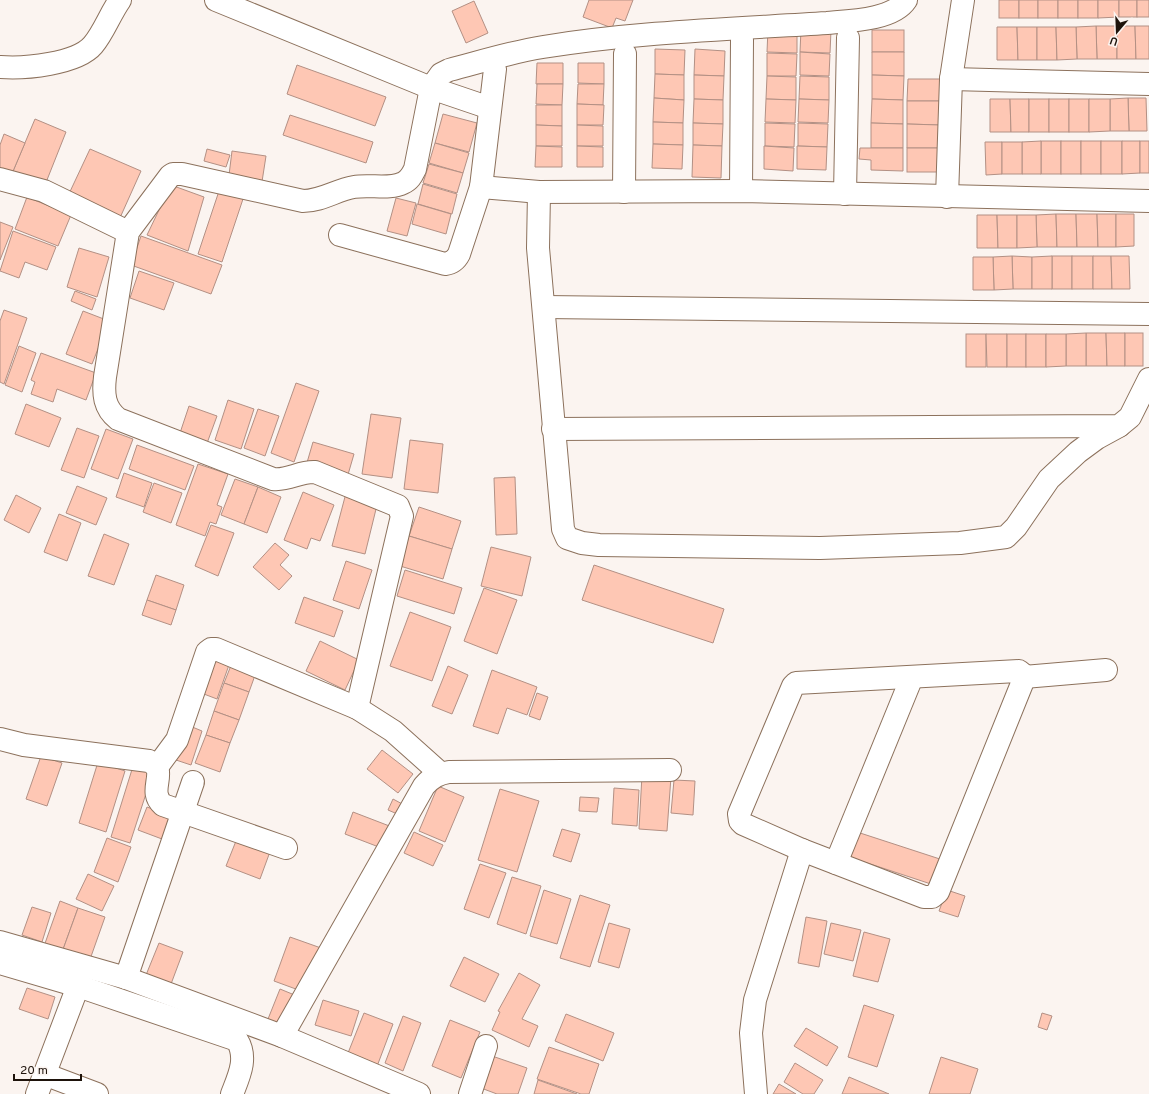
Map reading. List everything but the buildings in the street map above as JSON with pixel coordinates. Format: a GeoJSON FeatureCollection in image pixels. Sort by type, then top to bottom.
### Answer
{"type":"FeatureCollection","features":[{"type":"Feature","properties":{"kind":"street"},"geometry":{"type":"LineString","coordinates":[[0,67],[18,67],[69,60],[83,54],[92,46],[99,36],[120,0]]}},
{"type":"Feature","properties":{"kind":"street"},"geometry":{"type":"LineString","coordinates":[[216,0],[431,88],[490,108]]}},
{"type":"Feature","properties":{"kind":"street"},"geometry":{"type":"LineString","coordinates":[[357,708],[402,516],[401,511],[398,506],[315,472],[302,472],[285,479],[273,479],[118,419],[110,413],[106,406],[104,388],[128,232],[173,174],[182,174],[303,201],[324,198],[354,186],[397,185],[404,183],[411,178],[419,157],[431,88],[441,74],[449,70],[537,48],[618,37],[843,22],[883,15],[902,6],[906,0]]}},
{"type":"Feature","properties":{"kind":"street"},"geometry":{"type":"LineString","coordinates":[[947,197],[951,79],[963,0]]}},
{"type":"Feature","properties":{"kind":"street"},"geometry":{"type":"LineString","coordinates":[[845,194],[848,38]]}},
{"type":"Feature","properties":{"kind":"street"},"geometry":{"type":"LineString","coordinates":[[741,191],[742,40]]}},
{"type":"Feature","properties":{"kind":"street"},"geometry":{"type":"LineString","coordinates":[[624,54],[624,192]]}},
{"type":"Feature","properties":{"kind":"street"},"geometry":{"type":"LineString","coordinates":[[340,235],[445,264],[451,263],[459,254],[481,187],[495,69]]}},
{"type":"Feature","properties":{"kind":"street"},"geometry":{"type":"LineString","coordinates":[[951,79],[1149,84]]}},
{"type":"Feature","properties":{"kind":"street"},"geometry":{"type":"LineString","coordinates":[[0,179],[44,191],[128,232]]}},
{"type":"Feature","properties":{"kind":"street"},"geometry":{"type":"LineString","coordinates":[[481,187],[539,192],[741,191],[1149,201]]}},
{"type":"Feature","properties":{"kind":"street"},"geometry":{"type":"LineString","coordinates":[[539,192],[538,248],[563,529],[567,538],[582,543],[599,545],[820,548],[960,543],[1006,537],[1016,527],[1048,479],[1078,452],[1097,438],[1119,426],[1130,417],[1149,379]]}},
{"type":"Feature","properties":{"kind":"street"},"geometry":{"type":"LineString","coordinates":[[544,307],[1149,314]]}},
{"type":"Feature","properties":{"kind":"street"},"geometry":{"type":"LineString","coordinates":[[553,429],[1119,426]]}},
{"type":"Feature","properties":{"kind":"street"},"geometry":{"type":"LineString","coordinates":[[157,767],[171,751],[177,740],[207,652],[211,649],[216,649],[357,708],[393,731],[440,773]]}},
{"type":"Feature","properties":{"kind":"street"},"geometry":{"type":"LineString","coordinates":[[1024,677],[1106,670]]}},
{"type":"Feature","properties":{"kind":"street"},"geometry":{"type":"LineString","coordinates":[[1019,671],[1023,673],[1024,677],[935,895],[928,898],[924,897],[802,850],[743,824],[740,821],[739,814],[793,686],[800,682],[1019,671]]}},
{"type":"Feature","properties":{"kind":"street"},"geometry":{"type":"LineString","coordinates":[[836,863],[912,677]]}},
{"type":"Feature","properties":{"kind":"street"},"geometry":{"type":"LineString","coordinates":[[0,739],[24,745],[143,759],[154,764],[159,771],[155,793],[156,798],[163,805],[286,848]]}},
{"type":"Feature","properties":{"kind":"street"},"geometry":{"type":"LineString","coordinates":[[282,1036],[424,786],[430,779],[440,773],[670,770]]}},
{"type":"Feature","properties":{"kind":"street"},"geometry":{"type":"LineString","coordinates":[[126,978],[193,782]]}},
{"type":"Feature","properties":{"kind":"street"},"geometry":{"type":"LineString","coordinates":[[756,1094],[751,1033],[754,1006],[802,850]]}},
{"type":"Feature","properties":{"kind":"street"},"geometry":{"type":"LineString","coordinates":[[0,942],[126,978],[282,1036],[419,1094]]}},
{"type":"Feature","properties":{"kind":"street"},"geometry":{"type":"LineString","coordinates":[[0,964],[78,986],[237,1040],[242,1048],[244,1056],[232,1094]]}},
{"type":"Feature","properties":{"kind":"street"},"geometry":{"type":"LineString","coordinates":[[78,986],[40,1084],[96,1094]]}},
{"type":"Feature","properties":{"kind":"street"},"geometry":{"type":"LineString","coordinates":[[470,1094],[486,1046]]}}]}
